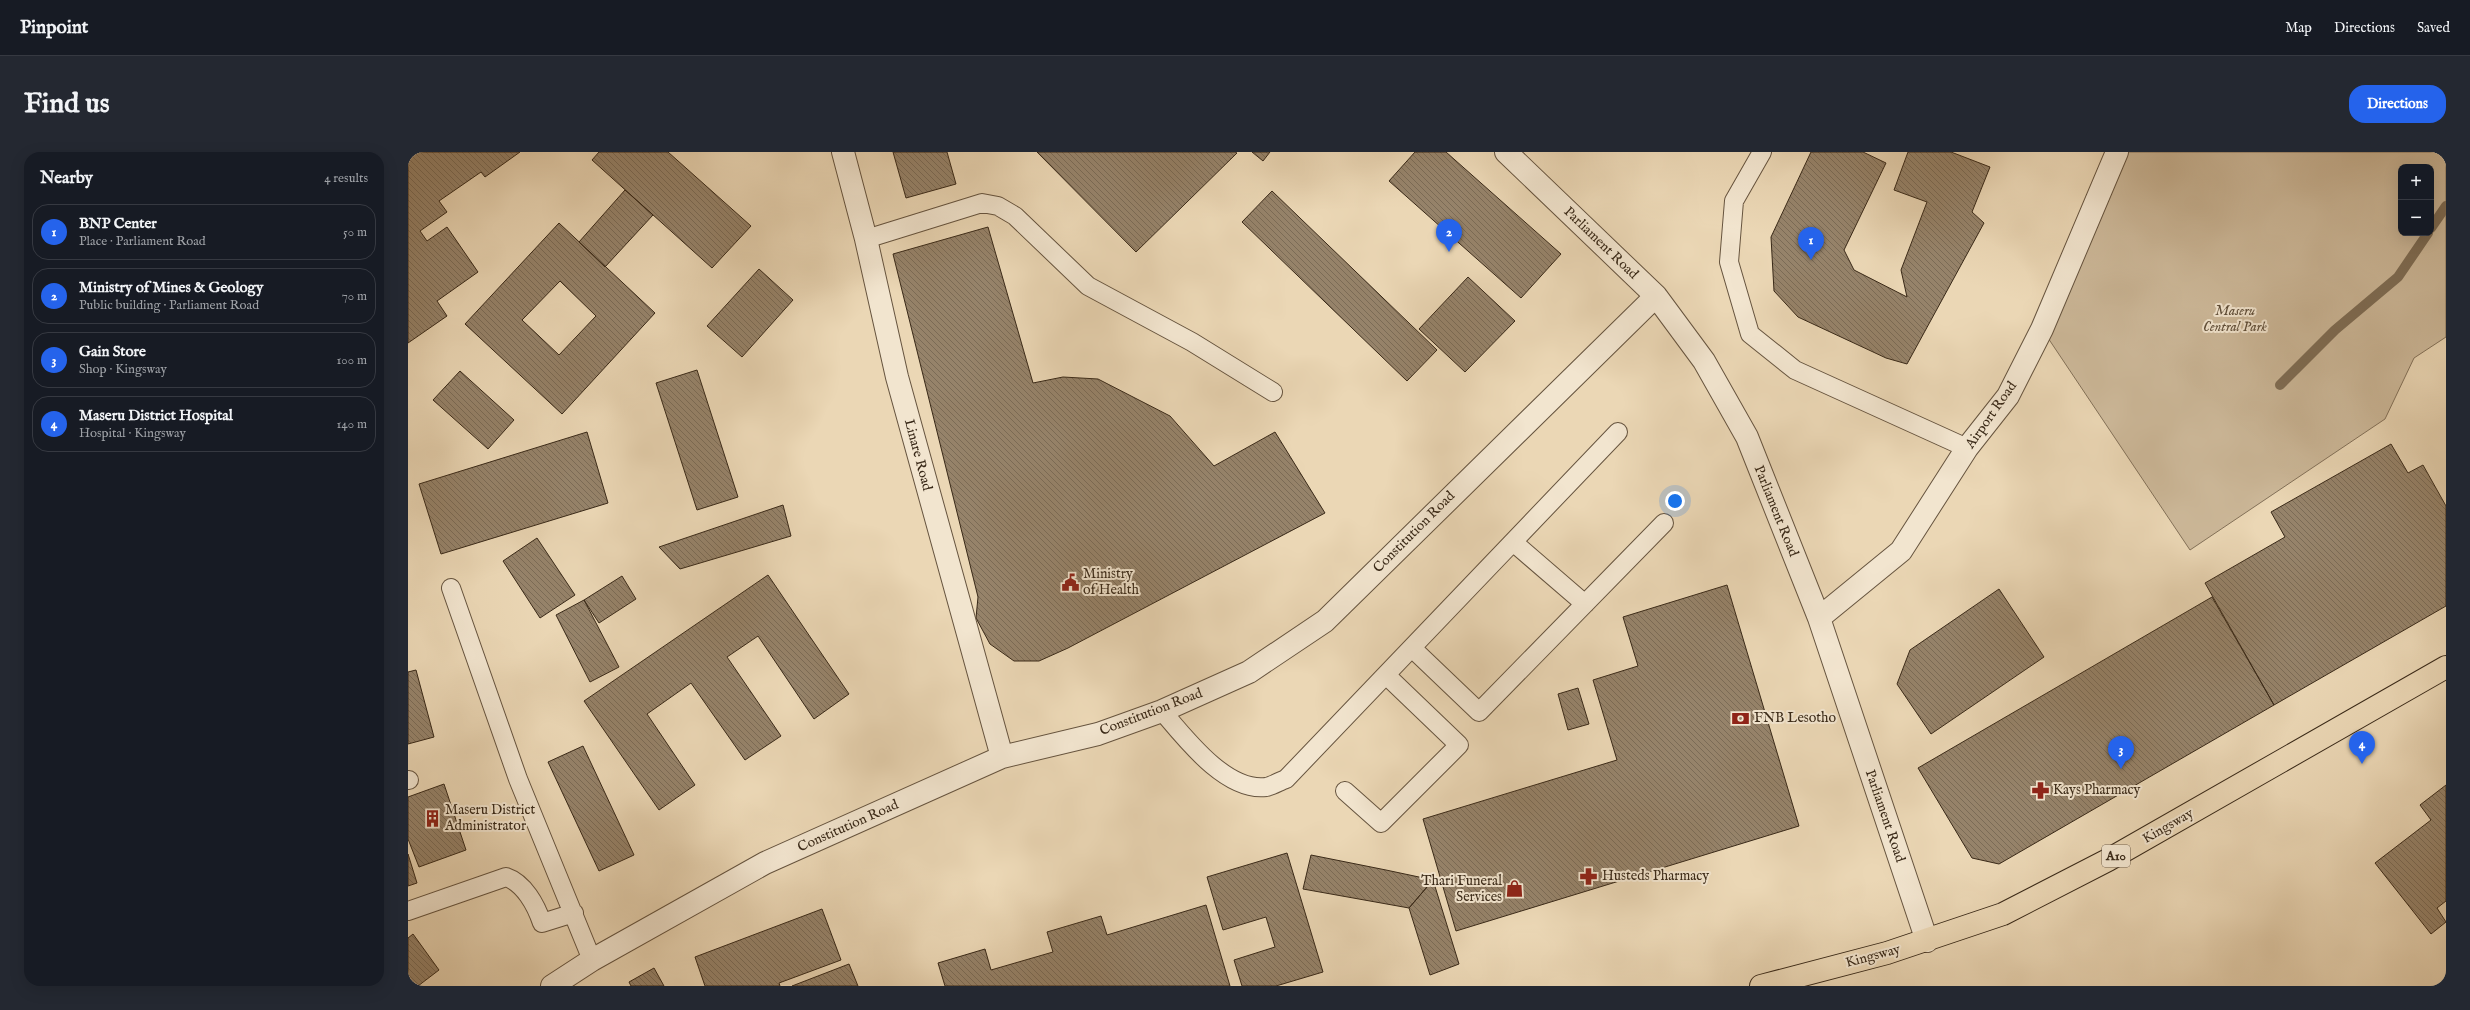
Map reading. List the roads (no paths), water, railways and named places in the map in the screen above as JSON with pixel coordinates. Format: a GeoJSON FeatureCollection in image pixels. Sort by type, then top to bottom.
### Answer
{"type":"FeatureCollection","features":[{"type":"Feature","properties":{"kind":"main road","name":"Kingsway"},"geometry":{"type":"LineString","coordinates":[[1760,986],[1927,941],[2003,914],[2108,860],[2446,667]]}},
{"type":"Feature","properties":{"kind":"street","name":"Linare Road"},"geometry":{"type":"LineString","coordinates":[[843,152],[866,238],[897,377],[1002,757]]}},
{"type":"Feature","properties":{"kind":"street","name":"Parliament Road"},"geometry":{"type":"LineString","coordinates":[[1506,152],[1656,296],[1704,361],[1747,438],[1819,618],[1927,941]]}},
{"type":"Feature","properties":{"kind":"street","name":"Airport Road"},"geometry":{"type":"LineString","coordinates":[[1819,618],[1901,551],[1967,448],[2008,396],[2042,330],[2117,152]]}},
{"type":"Feature","properties":{"kind":"street","name":"Constitution Road"},"geometry":{"type":"LineString","coordinates":[[552,986],[592,960],[765,863],[1002,757],[1098,734],[1162,711],[1249,672],[1325,620],[1656,296]]}},
{"type":"Feature","properties":{"kind":"lane"},"geometry":{"type":"LineString","coordinates":[[1762,152],[1734,201],[1729,262],[1750,334],[1795,370],[1967,448]]}},
{"type":"Feature","properties":{"kind":"lane"},"geometry":{"type":"LineString","coordinates":[[866,238],[982,203],[998,206],[1014,216],[1088,286],[1192,342],[1273,392]]}},
{"type":"Feature","properties":{"kind":"lane"},"geometry":{"type":"LineString","coordinates":[[1162,711],[1182,734],[1224,774],[1246,786],[1266,787],[1286,779],[1618,432]]}},
{"type":"Feature","properties":{"kind":"lane"},"geometry":{"type":"LineString","coordinates":[[1412,648],[1479,712],[1664,523]]}},
{"type":"Feature","properties":{"kind":"lane"},"geometry":{"type":"LineString","coordinates":[[1513,542],[1585,604]]}},
{"type":"Feature","properties":{"kind":"lane"},"geometry":{"type":"LineString","coordinates":[[451,588],[518,779],[592,960]]}},
{"type":"Feature","properties":{"kind":"lane"},"geometry":{"type":"LineString","coordinates":[[1345,791],[1381,823],[1459,746],[1386,675]]}},
{"type":"Feature","properties":{"kind":"lane"},"geometry":{"type":"LineString","coordinates":[[408,911],[506,877],[515,880],[537,908],[542,923],[574,913]]}},
{"type":"Feature","properties":{"kind":"waterway"},"geometry":{"type":"LineString","coordinates":[[2434,224],[2446,206]]}},
{"type":"Feature","properties":{"kind":"waterway"},"geometry":{"type":"LineString","coordinates":[[2280,385],[2335,330],[2398,277],[2426,236]]}},
{"type":"Feature","properties":{"kind":"place","name":"Ministry of Mines & Geology"},"geometry":{"type":"Point","coordinates":[1449,252]}},
{"type":"Feature","properties":{"kind":"place","name":"BNP Center"},"geometry":{"type":"Point","coordinates":[1811,260]}},
{"type":"Feature","properties":{"kind":"place","name":"Ministry of Health"},"geometry":{"type":"Point","coordinates":[1070,582]}},
{"type":"Feature","properties":{"kind":"place","name":"FNB Lesotho"},"geometry":{"type":"Point","coordinates":[1741,718]}},
{"type":"Feature","properties":{"kind":"place","name":"Maseru District Hospital"},"geometry":{"type":"Point","coordinates":[2362,764]}},
{"type":"Feature","properties":{"kind":"place","name":"Gain Store"},"geometry":{"type":"Point","coordinates":[2121,769]}},
{"type":"Feature","properties":{"kind":"place","name":"Kays Pharmacy"},"geometry":{"type":"Point","coordinates":[2040,790]}},
{"type":"Feature","properties":{"kind":"place","name":"Maseru District Administrator"},"geometry":{"type":"Point","coordinates":[432,818]}},
{"type":"Feature","properties":{"kind":"place","name":"Husteds Pharmacy"},"geometry":{"type":"Point","coordinates":[1589,876]}},
{"type":"Feature","properties":{"kind":"place","name":"Thari Funeral Services"},"geometry":{"type":"Point","coordinates":[1515,889]}},
{"type":"Feature","properties":{"kind":"park label","name":"Maseru Central Park"},"geometry":{"type":"Point","coordinates":[2235,320]}}]}
